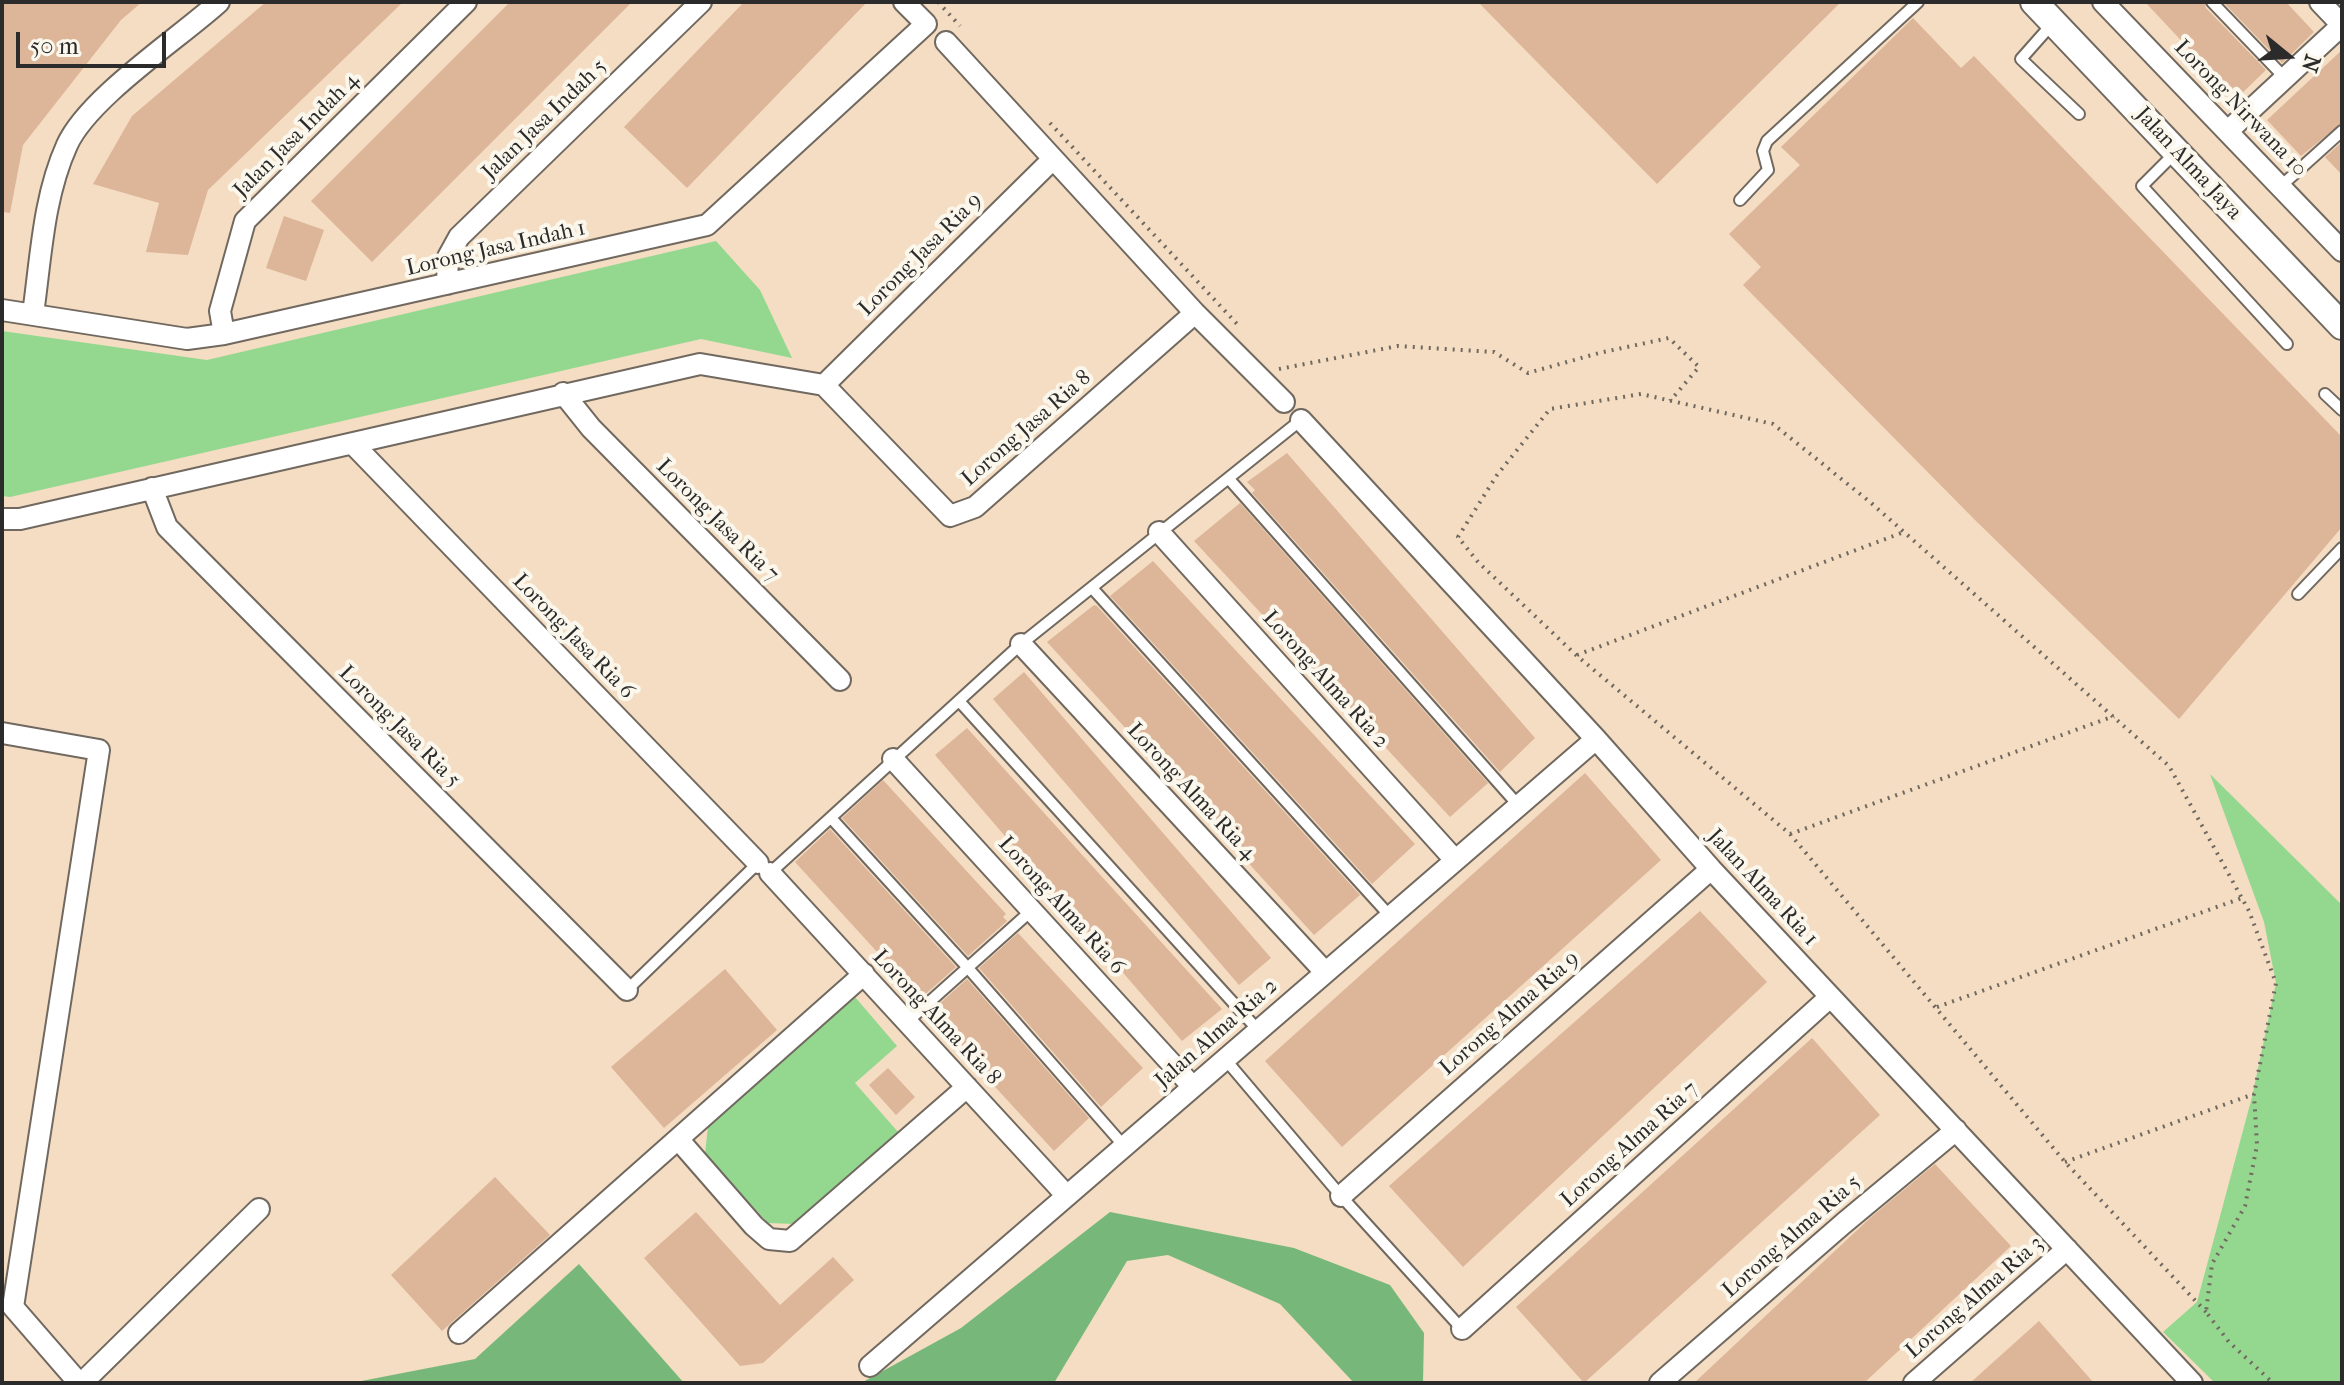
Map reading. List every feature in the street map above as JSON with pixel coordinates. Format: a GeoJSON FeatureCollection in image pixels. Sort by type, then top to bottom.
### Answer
{"type":"FeatureCollection","features":[{"type":"Feature","properties":{"kind":"street"},"geometry":{"type":"LineString","coordinates":[[33,314],[50,192],[68,143],[100,102],[219,2]]}},
{"type":"Feature","properties":{"kind":"street","name":"Jalan Jasa Indah 4"},"geometry":{"type":"LineString","coordinates":[[224,334],[220,311],[245,221],[466,2]]}},
{"type":"Feature","properties":{"kind":"street","name":"Jalan Jasa Indah 5"},"geometry":{"type":"LineString","coordinates":[[447,284],[448,257],[459,237],[701,2]]}},
{"type":"Feature","properties":{"kind":"street","name":"Lorong Jasa Indah 1"},"geometry":{"type":"LineString","coordinates":[[2,310],[187,339],[224,334],[707,225],[926,24],[904,2]]}},
{"type":"Feature","properties":{"kind":"street","name":"Jalan Alma Jaya"},"geometry":{"type":"LineString","coordinates":[[2034,2],[2342,326]]}},
{"type":"Feature","properties":{"kind":"street","name":"Lorong Nirwana 10"},"geometry":{"type":"LineString","coordinates":[[2103,2],[2341,248]]}},
{"type":"Feature","properties":{"kind":"street"},"geometry":{"type":"LineString","coordinates":[[2229,130],[2342,25],[2320,2]]}},
{"type":"Feature","properties":{"kind":"street"},"geometry":{"type":"LineString","coordinates":[[946,42],[1195,313],[1284,402]]}},
{"type":"Feature","properties":{"kind":"street","name":"Lorong Jasa Ria 9"},"geometry":{"type":"LineString","coordinates":[[824,385],[1053,159]]}},
{"type":"Feature","properties":{"kind":"street","name":"Lorong Jasa Ria 8"},"geometry":{"type":"LineString","coordinates":[[824,385],[950,516],[975,507],[1195,313]]}},
{"type":"Feature","properties":{"kind":"street"},"geometry":{"type":"LineString","coordinates":[[2,519],[20,519],[700,364],[824,385]]}},
{"type":"Feature","properties":{"kind":"street","name":"Lorong Jasa Ria 7"},"geometry":{"type":"LineString","coordinates":[[563,393],[591,428],[840,680]]}},
{"type":"Feature","properties":{"kind":"street","name":"Jalan Alma Ria 1"},"geometry":{"type":"LineString","coordinates":[[1301,420],[1596,739],[1711,869],[2067,1249],[2185,1381]]}},
{"type":"Feature","properties":{"kind":"street","name":"Lorong Jasa Ria 6"},"geometry":{"type":"LineString","coordinates":[[353,444],[764,868]]}},
{"type":"Feature","properties":{"kind":"street","name":"Lorong Jasa Ria 5"},"geometry":{"type":"LineString","coordinates":[[152,488],[167,527],[627,990]]}},
{"type":"Feature","properties":{"kind":"street","name":"Lorong Alma Ria 2"},"geometry":{"type":"LineString","coordinates":[[1159,532],[1455,860]]}},
{"type":"Feature","properties":{"kind":"street","name":"Lorong Alma Ria 4"},"geometry":{"type":"LineString","coordinates":[[1021,644],[1325,972]]}},
{"type":"Feature","properties":{"kind":"street"},"geometry":{"type":"LineString","coordinates":[[2,733],[99,750],[13,1307],[80,1383],[259,1209]]}},
{"type":"Feature","properties":{"kind":"street","name":"Jalan Alma Ria 2"},"geometry":{"type":"LineString","coordinates":[[870,1366],[1596,739]]}},
{"type":"Feature","properties":{"kind":"street","name":"Lorong Alma Ria 6"},"geometry":{"type":"LineString","coordinates":[[893,759],[1193,1087]]}},
{"type":"Feature","properties":{"kind":"street","name":"Lorong Alma Ria 8"},"geometry":{"type":"LineString","coordinates":[[764,868],[1067,1196]]}},
{"type":"Feature","properties":{"kind":"street","name":"Lorong Alma Ria 9"},"geometry":{"type":"LineString","coordinates":[[1341,1196],[1711,869]]}},
{"type":"Feature","properties":{"kind":"street"},"geometry":{"type":"LineString","coordinates":[[459,1333],[864,974]]}},
{"type":"Feature","properties":{"kind":"street","name":"Lorong Alma Ria 7"},"geometry":{"type":"LineString","coordinates":[[1462,1329],[1830,997]]}},
{"type":"Feature","properties":{"kind":"street"},"geometry":{"type":"LineString","coordinates":[[678,1139],[754,1226],[769,1239],[790,1241],[967,1087]]}},
{"type":"Feature","properties":{"kind":"street","name":"Lorong Alma Ria 5"},"geometry":{"type":"LineString","coordinates":[[1660,1383],[1956,1130]]}},
{"type":"Feature","properties":{"kind":"street","name":"Lorong Alma Ria 3"},"geometry":{"type":"LineString","coordinates":[[1914,1383],[2067,1249]]}},
{"type":"Feature","properties":{"kind":"lane"},"geometry":{"type":"LineString","coordinates":[[1740,200],[1768,170],[1763,151],[1767,141],[1918,2]]}},
{"type":"Feature","properties":{"kind":"lane"},"geometry":{"type":"LineString","coordinates":[[2212,2],[2285,78]]}},
{"type":"Feature","properties":{"kind":"lane"},"geometry":{"type":"LineString","coordinates":[[2054,23],[2021,59],[2079,114]]}},
{"type":"Feature","properties":{"kind":"lane"},"geometry":{"type":"LineString","coordinates":[[2281,186],[2342,131]]}},
{"type":"Feature","properties":{"kind":"lane"},"geometry":{"type":"LineString","coordinates":[[2177,152],[2142,186],[2287,344]]}},
{"type":"Feature","properties":{"kind":"lane"},"geometry":{"type":"LineString","coordinates":[[2325,394],[2342,410]]}},
{"type":"Feature","properties":{"kind":"lane"},"geometry":{"type":"LineString","coordinates":[[627,990],[764,868],[832,819],[893,759],[1021,644],[1301,420]]}},
{"type":"Feature","properties":{"kind":"lane"},"geometry":{"type":"LineString","coordinates":[[1229,479],[1518,805]]}},
{"type":"Feature","properties":{"kind":"lane"},"geometry":{"type":"LineString","coordinates":[[2298,594],[2342,548]]}},
{"type":"Feature","properties":{"kind":"lane"},"geometry":{"type":"LineString","coordinates":[[1092,588],[1390,916]]}},
{"type":"Feature","properties":{"kind":"lane"},"geometry":{"type":"LineString","coordinates":[[959,701],[1258,1030]]}},
{"type":"Feature","properties":{"kind":"lane"},"geometry":{"type":"LineString","coordinates":[[832,819],[1124,1146]]}},
{"type":"Feature","properties":{"kind":"lane"},"geometry":{"type":"LineString","coordinates":[[907,1022],[1032,910]]}},
{"type":"Feature","properties":{"kind":"lane"},"geometry":{"type":"LineString","coordinates":[[1225,1059],[1341,1196],[1462,1329]]}},
{"type":"Feature","properties":{"kind":"path"},"geometry":{"type":"LineString","coordinates":[[938,2],[970,37]]}},
{"type":"Feature","properties":{"kind":"path"},"geometry":{"type":"LineString","coordinates":[[1045,117],[1237,325]]}},
{"type":"Feature","properties":{"kind":"path"},"geometry":{"type":"LineString","coordinates":[[1270,359],[1280,371],[1398,346],[1494,352],[1528,373],[1669,338],[1699,367],[1670,401]]}},
{"type":"Feature","properties":{"kind":"path"},"geometry":{"type":"LineString","coordinates":[[2206,1312],[2212,1264],[2245,1206],[2257,1145],[2254,1094],[2276,983],[2242,898],[2169,766],[1904,532],[1773,424],[1641,394],[1550,409],[1497,475],[1458,537],[1478,562],[1576,655],[1790,834],[2065,1162],[2206,1312],[2229,1342],[2273,1383]]}},
{"type":"Feature","properties":{"kind":"path"},"geometry":{"type":"LineString","coordinates":[[1576,655],[1904,532]]}},
{"type":"Feature","properties":{"kind":"path"},"geometry":{"type":"LineString","coordinates":[[1790,834],[2114,716]]}},
{"type":"Feature","properties":{"kind":"path"},"geometry":{"type":"LineString","coordinates":[[1937,1007],[2242,898]]}},
{"type":"Feature","properties":{"kind":"path"},"geometry":{"type":"LineString","coordinates":[[2065,1162],[2254,1094]]}},
{"type":"Feature","properties":{"kind":"green space"},"geometry":{"type":"Polygon","coordinates":[[[716,241],[760,290],[792,358],[701,339],[10,497],[2,496],[2,331],[207,360],[716,241]]]}},
{"type":"Feature","properties":{"kind":"green space"},"geometry":{"type":"Polygon","coordinates":[[[2210,774],[2342,905],[2342,1383],[2215,1383],[2163,1332],[2197,1302],[2252,1097],[2276,983],[2264,922],[2210,774]]]}},
{"type":"Feature","properties":{"kind":"green space"},"geometry":{"type":"Polygon","coordinates":[[[855,997],[897,1046],[855,1083],[899,1133],[794,1224],[768,1223],[705,1154],[708,1126],[855,997]]]}},
{"type":"Feature","properties":{"kind":"green space"},"geometry":{"type":"Polygon","coordinates":[[[1110,1212],[1294,1248],[1390,1285],[1424,1333],[1423,1383],[1354,1383],[1280,1304],[1168,1255],[1127,1261],[1054,1383],[861,1383],[961,1328],[1110,1212]]]}},
{"type":"Feature","properties":{"kind":"green space"},"geometry":{"type":"Polygon","coordinates":[[[579,1264],[684,1383],[351,1383],[475,1359],[579,1264]]]}},
{"type":"Feature","properties":{"kind":"building"},"geometry":{"type":"Polygon","coordinates":[[[2,2],[142,2],[121,20],[23,145],[10,213],[2,212],[2,2]]]}},
{"type":"Feature","properties":{"kind":"building"},"geometry":{"type":"Polygon","coordinates":[[[266,2],[403,2],[208,190],[188,255],[146,252],[159,203],[93,184],[132,116],[266,2]]]}},
{"type":"Feature","properties":{"kind":"building"},"geometry":{"type":"Polygon","coordinates":[[[510,2],[632,2],[372,262],[311,201],[510,2]]]}},
{"type":"Feature","properties":{"kind":"building"},"geometry":{"type":"Polygon","coordinates":[[[744,2],[867,2],[687,188],[624,127],[744,2]]]}},
{"type":"Feature","properties":{"kind":"building"},"geometry":{"type":"Polygon","coordinates":[[[1478,2],[1841,2],[1657,184],[1478,2]]]}},
{"type":"Feature","properties":{"kind":"building"},"geometry":{"type":"Polygon","coordinates":[[[2145,2],[2204,2],[2206,8],[2266,70],[2236,99],[2145,2]]]}},
{"type":"Feature","properties":{"kind":"building"},"geometry":{"type":"Polygon","coordinates":[[[2223,2],[2286,2],[2314,32],[2282,63],[2223,2]]]}},
{"type":"Feature","properties":{"kind":"building"},"geometry":{"type":"Polygon","coordinates":[[[1913,18],[1961,68],[1974,56],[2342,437],[2342,527],[2179,719],[1974,519],[1743,285],[1761,267],[1729,234],[1800,165],[1781,147],[1913,18]]]}},
{"type":"Feature","properties":{"kind":"building"},"geometry":{"type":"Polygon","coordinates":[[[2342,50],[2342,123],[2301,156],[2267,120],[2342,50]]]}},
{"type":"Feature","properties":{"kind":"building"},"geometry":{"type":"Polygon","coordinates":[[[2342,142],[2342,175],[2325,157],[2342,142]]]}},
{"type":"Feature","properties":{"kind":"building"},"geometry":{"type":"Polygon","coordinates":[[[284,216],[324,230],[306,281],[266,268],[284,216]]]}},
{"type":"Feature","properties":{"kind":"building"},"geometry":{"type":"Polygon","coordinates":[[[1287,453],[1535,738],[1500,772],[1252,493],[1255,490],[1247,482],[1287,453]]]}},
{"type":"Feature","properties":{"kind":"building"},"geometry":{"type":"Polygon","coordinates":[[[1240,503],[1488,783],[1450,817],[1194,541],[1240,503]]]}},
{"type":"Feature","properties":{"kind":"building"},"geometry":{"type":"Polygon","coordinates":[[[1153,561],[1415,844],[1372,884],[1110,596],[1153,561]]]}},
{"type":"Feature","properties":{"kind":"building"},"geometry":{"type":"Polygon","coordinates":[[[1094,605],[1360,895],[1314,935],[1047,642],[1094,605]]]}},
{"type":"Feature","properties":{"kind":"building"},"geometry":{"type":"Polygon","coordinates":[[[1024,672],[1271,958],[1239,985],[993,699],[1024,672]]]}},
{"type":"Feature","properties":{"kind":"building"},"geometry":{"type":"Polygon","coordinates":[[[967,728],[1222,1009],[1182,1041],[935,755],[967,728]]]}},
{"type":"Feature","properties":{"kind":"building"},"geometry":{"type":"Polygon","coordinates":[[[1585,773],[1661,860],[1342,1147],[1265,1061],[1585,773]]]}},
{"type":"Feature","properties":{"kind":"building"},"geometry":{"type":"Polygon","coordinates":[[[883,780],[1006,914],[1003,917],[1007,921],[968,956],[842,818],[883,780]]]}},
{"type":"Feature","properties":{"kind":"building"},"geometry":{"type":"Polygon","coordinates":[[[830,829],[956,967],[920,999],[795,862],[830,829]]]}},
{"type":"Feature","properties":{"kind":"building"},"geometry":{"type":"Polygon","coordinates":[[[1700,911],[1767,982],[1463,1267],[1389,1186],[1700,911]]]}},
{"type":"Feature","properties":{"kind":"building"},"geometry":{"type":"Polygon","coordinates":[[[1018,933],[1143,1068],[1101,1107],[979,968],[1018,933]]]}},
{"type":"Feature","properties":{"kind":"building"},"geometry":{"type":"Polygon","coordinates":[[[725,969],[777,1030],[664,1128],[611,1067],[725,969]]]}},
{"type":"Feature","properties":{"kind":"building"},"geometry":{"type":"Polygon","coordinates":[[[967,979],[1089,1118],[1054,1151],[928,1014],[967,979]]]}},
{"type":"Feature","properties":{"kind":"building"},"geometry":{"type":"Polygon","coordinates":[[[1812,1038],[1880,1115],[1584,1383],[1516,1307],[1812,1038]]]}},
{"type":"Feature","properties":{"kind":"building"},"geometry":{"type":"Polygon","coordinates":[[[888,1068],[915,1097],[896,1115],[869,1085],[888,1068]]]}},
{"type":"Feature","properties":{"kind":"building"},"geometry":{"type":"Polygon","coordinates":[[[1935,1164],[2011,1246],[1864,1383],[1694,1383],[1870,1218],[1935,1164]]]}},
{"type":"Feature","properties":{"kind":"building"},"geometry":{"type":"Polygon","coordinates":[[[495,1177],[550,1235],[442,1331],[391,1275],[495,1177]]]}},
{"type":"Feature","properties":{"kind":"building"},"geometry":{"type":"Polygon","coordinates":[[[696,1212],[780,1305],[833,1257],[854,1280],[763,1363],[740,1366],[644,1258],[696,1212]]]}},
{"type":"Feature","properties":{"kind":"building"},"geometry":{"type":"Polygon","coordinates":[[[2039,1321],[2094,1383],[1970,1383],[2039,1321]]]}}]}
